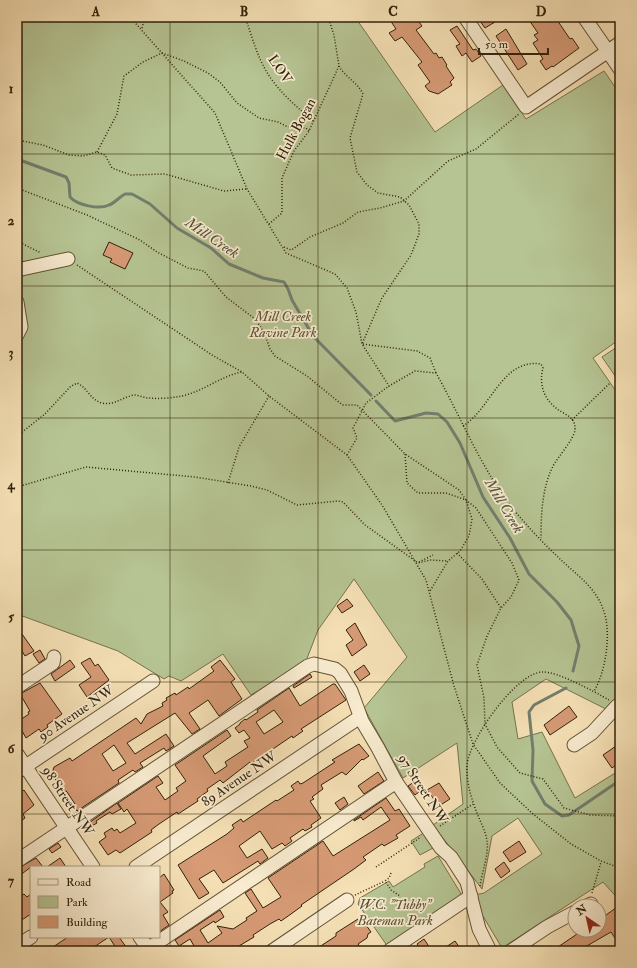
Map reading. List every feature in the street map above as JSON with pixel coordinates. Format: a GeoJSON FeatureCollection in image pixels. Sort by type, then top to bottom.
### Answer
{"type":"FeatureCollection","features":[{"type":"Feature","properties":{"kind":"street"},"geometry":{"type":"LineString","coordinates":[[465,17],[526,107],[620,43]]}},
{"type":"Feature","properties":{"kind":"street"},"geometry":{"type":"LineString","coordinates":[[584,17],[620,70]]}},
{"type":"Feature","properties":{"kind":"street"},"geometry":{"type":"LineString","coordinates":[[17,270],[68,259]]}},
{"type":"Feature","properties":{"kind":"street"},"geometry":{"type":"LineString","coordinates":[[17,302],[21,327],[17,334]]}},
{"type":"Feature","properties":{"kind":"street"},"geometry":{"type":"LineString","coordinates":[[17,687],[53,663],[54,657]]}},
{"type":"Feature","properties":{"kind":"street","name":"97 Street NW"},"geometry":{"type":"LineString","coordinates":[[67,828],[311,664],[331,667],[338,670],[351,691],[360,717],[396,782],[430,832],[467,882],[479,929],[490,951]]}},
{"type":"Feature","properties":{"kind":"street","name":"90 Avenue NW"},"geometry":{"type":"LineString","coordinates":[[21,769],[153,681]]}},
{"type":"Feature","properties":{"kind":"street"},"geometry":{"type":"LineString","coordinates":[[574,744],[602,724],[619,707]]}},
{"type":"Feature","properties":{"kind":"street","name":"89 Avenue NW"},"geometry":{"type":"LineString","coordinates":[[137,866],[360,717]]}},
{"type":"Feature","properties":{"kind":"street","name":"98 Street NW"},"geometry":{"type":"LineString","coordinates":[[17,754],[21,769],[67,828],[92,866]]}},
{"type":"Feature","properties":{"kind":"street"},"geometry":{"type":"LineString","coordinates":[[141,938],[148,950],[396,782]]}},
{"type":"Feature","properties":{"kind":"street"},"geometry":{"type":"LineString","coordinates":[[17,861],[67,828]]}},
{"type":"Feature","properties":{"kind":"street"},"geometry":{"type":"LineString","coordinates":[[389,951],[471,896]]}},
{"type":"Feature","properties":{"kind":"street"},"geometry":{"type":"LineString","coordinates":[[272,951],[347,900]]}},
{"type":"Feature","properties":{"kind":"street"},"geometry":{"type":"LineString","coordinates":[[511,951],[547,927],[567,916]]}},
{"type":"Feature","properties":{"kind":"street"},"geometry":{"type":"LineString","coordinates":[[17,946],[30,938]]}},
{"type":"Feature","properties":{"kind":"path"},"geometry":{"type":"LineString","coordinates":[[130,17],[142,28],[215,113],[247,189],[270,224],[286,253],[335,274],[347,288],[356,312],[362,344],[389,386]]}},
{"type":"Feature","properties":{"kind":"path"},"geometry":{"type":"LineString","coordinates":[[142,28],[146,17]]}},
{"type":"Feature","properties":{"kind":"path","name":"LOV"},"geometry":{"type":"LineString","coordinates":[[245,17],[257,51],[268,75],[295,106],[313,121]]}},
{"type":"Feature","properties":{"kind":"path"},"geometry":{"type":"LineString","coordinates":[[328,17],[334,35],[339,66],[343,73],[361,89],[363,94],[350,138],[357,172],[367,185],[378,193],[400,197],[410,205],[419,224],[419,234],[411,255],[382,298],[362,344]]}},
{"type":"Feature","properties":{"kind":"path"},"geometry":{"type":"LineString","coordinates":[[96,152],[117,114],[124,76],[143,62],[162,53],[184,61],[208,73],[220,82],[237,102],[259,118],[278,122],[288,127],[306,128],[309,131]]}},
{"type":"Feature","properties":{"kind":"path","name":"Hulk Bogan"},"geometry":{"type":"LineString","coordinates":[[270,224],[282,213],[282,178],[294,151],[309,131],[339,66]]}},
{"type":"Feature","properties":{"kind":"path"},"geometry":{"type":"LineString","coordinates":[[282,247],[291,250],[310,237],[343,223],[358,212],[380,208],[404,201],[427,182],[444,164],[487,141],[526,107]]}},
{"type":"Feature","properties":{"kind":"path"},"geometry":{"type":"LineString","coordinates":[[17,140],[43,145],[70,154],[83,156],[96,152],[105,155],[112,168],[131,175],[165,174],[224,191],[247,189]]}},
{"type":"Feature","properties":{"kind":"path"},"geometry":{"type":"LineString","coordinates":[[17,188],[87,214],[140,240],[157,252],[188,268],[204,271],[226,297],[255,319],[264,332],[270,349],[275,356],[306,376],[343,405],[357,405],[405,454],[460,490],[466,500],[472,519],[471,529],[465,544],[458,553],[448,561],[430,591]]}},
{"type":"Feature","properties":{"kind":"path"},"geometry":{"type":"LineString","coordinates":[[17,241],[47,254]]}},
{"type":"Feature","properties":{"kind":"path"},"geometry":{"type":"LineString","coordinates":[[68,259],[212,355],[242,372],[269,396],[347,455],[382,505],[418,563],[430,591],[443,647],[473,744],[506,790],[570,844],[601,861],[620,868]]}},
{"type":"Feature","properties":{"kind":"path"},"geometry":{"type":"LineString","coordinates":[[362,344],[417,351],[430,358],[463,427],[493,481],[511,506],[558,557],[588,584],[604,609],[607,635],[606,658],[598,685],[594,691]]}},
{"type":"Feature","properties":{"kind":"path"},"geometry":{"type":"LineString","coordinates":[[463,427],[477,417],[504,379],[522,365],[534,363],[541,364],[543,368],[541,386],[545,396],[556,409],[566,413],[572,420],[575,430],[552,468],[545,492],[541,514],[541,538]]}},
{"type":"Feature","properties":{"kind":"path"},"geometry":{"type":"LineString","coordinates":[[347,455],[357,438],[353,428],[366,403],[384,389],[415,371],[436,373]]}},
{"type":"Feature","properties":{"kind":"path"},"geometry":{"type":"LineString","coordinates":[[17,436],[45,414],[70,387],[77,382],[83,386],[93,400],[103,404],[111,404],[126,397],[136,395],[148,398],[183,396],[218,382],[224,377],[242,372]]}},
{"type":"Feature","properties":{"kind":"path"},"geometry":{"type":"LineString","coordinates":[[572,420],[610,384]]}},
{"type":"Feature","properties":{"kind":"path"},"geometry":{"type":"LineString","coordinates":[[228,483],[239,447],[269,396]]}},
{"type":"Feature","properties":{"kind":"path"},"geometry":{"type":"LineString","coordinates":[[405,454],[407,483],[418,494],[446,493],[466,500],[476,508],[512,563],[518,580],[511,598],[501,608],[487,636],[477,665],[484,698],[485,724],[497,747],[520,773],[540,778],[548,784],[564,808],[581,813],[620,816]]}},
{"type":"Feature","properties":{"kind":"path"},"geometry":{"type":"LineString","coordinates":[[17,487],[86,467],[143,471],[267,490],[297,506],[338,501],[343,502],[365,525],[418,563],[434,560],[448,561]]}},
{"type":"Feature","properties":{"kind":"path"},"geometry":{"type":"LineString","coordinates":[[458,553],[482,579],[501,608]]}},
{"type":"Feature","properties":{"kind":"path"},"geometry":{"type":"LineString","coordinates":[[418,563],[433,555]]}},
{"type":"Feature","properties":{"kind":"path"},"geometry":{"type":"LineString","coordinates":[[471,896],[479,888],[487,844],[486,835],[473,804],[468,780],[467,765],[473,744],[485,724],[523,679],[535,673],[548,672],[594,691],[619,707]]}},
{"type":"Feature","properties":{"kind":"path"},"geometry":{"type":"LineString","coordinates":[[376,867],[473,804]]}},
{"type":"Feature","properties":{"kind":"path"},"geometry":{"type":"LineString","coordinates":[[590,898],[601,861]]}},
{"type":"Feature","properties":{"kind":"path"},"geometry":{"type":"LineString","coordinates":[[347,900],[361,891],[385,881],[389,878],[391,873]]}},
{"type":"Feature","properties":{"kind":"path"},"geometry":{"type":"LineString","coordinates":[[385,881],[391,890],[400,896]]}},
{"type":"Feature","properties":{"kind":"green space","name":"Mill Creek Ravine Park"},"geometry":{"type":"Polygon","coordinates":[[[17,17],[355,17],[435,132],[503,85],[526,119],[604,71],[620,94],[620,339],[593,358],[620,397],[620,708],[608,710],[546,679],[512,702],[518,739],[542,732],[575,798],[620,770],[620,901],[603,882],[579,898],[567,898],[567,906],[502,948],[471,896],[484,893],[542,854],[518,818],[492,836],[482,889],[433,825],[463,804],[457,743],[403,778],[364,708],[407,657],[354,579],[318,630],[306,661],[251,695],[223,654],[181,681],[169,676],[164,679],[118,651],[17,614],[17,17]]]}},
{"type":"Feature","properties":{"kind":"green space"},"geometry":{"type":"Polygon","coordinates":[[[620,345],[620,383],[602,357],[620,345]]]}},
{"type":"Feature","properties":{"kind":"green space"},"geometry":{"type":"Polygon","coordinates":[[[425,832],[435,847],[420,855],[411,841],[425,832]]]}},
{"type":"Feature","properties":{"kind":"green space","name":"W.C. \"Tubby\" Bateman Park"},"geometry":{"type":"Polygon","coordinates":[[[438,856],[463,897],[388,947],[358,904],[360,898],[389,881],[393,887],[425,867],[424,864],[438,856]]]}},
{"type":"Feature","properties":{"kind":"building"},"geometry":{"type":"Polygon","coordinates":[[[388,17],[403,17],[405,20],[410,17],[426,17],[419,22],[422,26],[416,30],[434,54],[436,53],[439,58],[442,57],[454,78],[450,82],[452,85],[438,94],[429,91],[425,86],[430,82],[418,65],[422,62],[402,37],[395,41],[389,33],[396,29],[388,17]]]}},
{"type":"Feature","properties":{"kind":"building"},"geometry":{"type":"Polygon","coordinates":[[[485,17],[491,17],[495,22],[485,28],[480,21],[485,17]]]}},
{"type":"Feature","properties":{"kind":"building"},"geometry":{"type":"Polygon","coordinates":[[[533,17],[555,17],[570,39],[572,38],[579,48],[553,67],[552,66],[546,70],[540,61],[543,59],[533,43],[538,40],[534,35],[538,33],[529,20],[533,17]]]}},
{"type":"Feature","properties":{"kind":"building"},"geometry":{"type":"Polygon","coordinates":[[[457,26],[473,50],[476,49],[481,56],[472,62],[466,53],[462,56],[456,46],[460,44],[450,30],[457,26]]]}},
{"type":"Feature","properties":{"kind":"building"},"geometry":{"type":"Polygon","coordinates":[[[506,29],[527,64],[518,70],[496,36],[506,29]]]}},
{"type":"Feature","properties":{"kind":"building"},"geometry":{"type":"Polygon","coordinates":[[[109,242],[133,253],[125,269],[110,262],[112,259],[103,255],[109,242]]]}},
{"type":"Feature","properties":{"kind":"building"},"geometry":{"type":"Polygon","coordinates":[[[347,599],[353,606],[342,613],[337,606],[347,599]]]}},
{"type":"Feature","properties":{"kind":"building"},"geometry":{"type":"Polygon","coordinates":[[[355,623],[367,645],[352,656],[346,645],[353,640],[346,630],[355,623]]]}},
{"type":"Feature","properties":{"kind":"building"},"geometry":{"type":"Polygon","coordinates":[[[22,634],[34,651],[25,656],[17,643],[17,637],[22,634]]]}},
{"type":"Feature","properties":{"kind":"building"},"geometry":{"type":"Polygon","coordinates":[[[40,650],[45,659],[39,663],[33,654],[40,650]]]}},
{"type":"Feature","properties":{"kind":"building"},"geometry":{"type":"Polygon","coordinates":[[[90,658],[95,666],[98,664],[109,680],[87,697],[79,685],[91,677],[81,663],[90,658]]]}},
{"type":"Feature","properties":{"kind":"building"},"geometry":{"type":"Polygon","coordinates":[[[70,660],[75,667],[55,681],[51,674],[70,660]]]}},
{"type":"Feature","properties":{"kind":"building"},"geometry":{"type":"Polygon","coordinates":[[[220,660],[235,679],[231,682],[242,699],[219,716],[208,700],[189,713],[200,729],[192,734],[175,713],[127,743],[135,754],[166,734],[174,746],[166,751],[164,748],[140,763],[143,767],[135,772],[133,770],[118,780],[119,783],[77,811],[73,805],[75,804],[67,792],[64,792],[52,774],[54,767],[70,758],[72,761],[136,718],[141,724],[147,714],[163,706],[162,703],[167,700],[166,698],[175,693],[176,695],[188,687],[189,689],[214,671],[211,667],[220,660]],[[114,745],[102,754],[113,771],[126,763],[114,745]]]}},
{"type":"Feature","properties":{"kind":"building"},"geometry":{"type":"Polygon","coordinates":[[[364,665],[370,674],[360,681],[354,672],[364,665]]]}},
{"type":"Feature","properties":{"kind":"building"},"geometry":{"type":"Polygon","coordinates":[[[310,674],[312,677],[294,688],[293,686],[310,674]]]}},
{"type":"Feature","properties":{"kind":"building"},"geometry":{"type":"Polygon","coordinates":[[[40,683],[62,714],[47,725],[48,727],[41,732],[39,729],[26,738],[17,722],[29,714],[28,712],[30,711],[20,694],[40,683]]]}},
{"type":"Feature","properties":{"kind":"building"},"geometry":{"type":"Polygon","coordinates":[[[333,684],[335,684],[346,700],[301,729],[303,731],[293,738],[292,736],[251,764],[250,762],[223,783],[220,780],[207,789],[208,791],[197,799],[198,801],[159,824],[151,830],[152,832],[120,853],[116,850],[108,855],[99,842],[106,837],[104,833],[112,828],[114,831],[117,829],[120,833],[136,823],[127,809],[124,812],[118,803],[158,776],[163,783],[156,787],[165,800],[178,791],[176,788],[186,781],[175,765],[227,730],[231,736],[203,756],[215,774],[227,766],[225,762],[248,747],[244,741],[250,738],[244,730],[239,733],[235,728],[245,719],[246,720],[258,712],[257,710],[289,688],[300,706],[333,684]],[[274,710],[256,722],[264,734],[283,722],[274,710]]]}},
{"type":"Feature","properties":{"kind":"building"},"geometry":{"type":"Polygon","coordinates":[[[569,706],[577,717],[550,735],[544,725],[569,706]]]}},
{"type":"Feature","properties":{"kind":"building"},"geometry":{"type":"Polygon","coordinates":[[[359,744],[369,756],[363,760],[362,759],[346,775],[342,772],[321,785],[323,789],[312,797],[314,799],[310,801],[321,818],[311,825],[312,827],[305,831],[303,829],[290,838],[292,841],[285,846],[282,843],[272,849],[260,831],[239,846],[247,858],[262,849],[268,858],[260,864],[258,861],[223,883],[214,870],[199,879],[209,893],[199,899],[178,865],[227,834],[234,828],[232,825],[241,819],[243,822],[276,800],[277,801],[294,790],[291,786],[298,781],[300,784],[303,783],[335,762],[332,760],[359,744]]]}},
{"type":"Feature","properties":{"kind":"building"},"geometry":{"type":"Polygon","coordinates":[[[616,746],[620,751],[620,762],[612,768],[603,755],[616,746]]]}},
{"type":"Feature","properties":{"kind":"building"},"geometry":{"type":"Polygon","coordinates":[[[378,772],[384,781],[364,794],[358,786],[378,772]]]}},
{"type":"Feature","properties":{"kind":"building"},"geometry":{"type":"Polygon","coordinates":[[[417,780],[424,788],[415,795],[408,786],[417,780]]]}},
{"type":"Feature","properties":{"kind":"building"},"geometry":{"type":"Polygon","coordinates":[[[439,783],[450,799],[439,806],[427,790],[439,783]]]}},
{"type":"Feature","properties":{"kind":"building"},"geometry":{"type":"Polygon","coordinates":[[[24,790],[34,805],[23,814],[25,818],[17,824],[17,795],[24,790]]]}},
{"type":"Feature","properties":{"kind":"building"},"geometry":{"type":"Polygon","coordinates":[[[344,797],[348,804],[340,810],[335,803],[344,797]]]}},
{"type":"Feature","properties":{"kind":"building"},"geometry":{"type":"Polygon","coordinates":[[[386,798],[395,811],[399,809],[410,826],[396,835],[398,838],[384,846],[382,844],[363,857],[366,860],[354,869],[301,905],[302,906],[281,921],[279,919],[253,935],[254,937],[239,946],[239,949],[235,951],[197,951],[190,939],[179,946],[175,940],[220,910],[224,917],[215,923],[214,921],[200,930],[208,943],[222,933],[217,926],[233,929],[247,920],[246,918],[257,911],[245,893],[251,889],[263,908],[281,897],[268,878],[323,841],[333,856],[390,820],[381,807],[363,820],[361,817],[354,821],[386,798]]]}},
{"type":"Feature","properties":{"kind":"building"},"geometry":{"type":"Polygon","coordinates":[[[117,803],[121,809],[112,814],[110,812],[96,821],[97,823],[88,828],[86,825],[117,803]]]}},
{"type":"Feature","properties":{"kind":"building"},"geometry":{"type":"Polygon","coordinates":[[[519,841],[526,852],[510,862],[503,852],[519,841]]]}},
{"type":"Feature","properties":{"kind":"building"},"geometry":{"type":"Polygon","coordinates":[[[58,843],[61,847],[52,853],[49,849],[58,843]]]}},
{"type":"Feature","properties":{"kind":"building"},"geometry":{"type":"Polygon","coordinates":[[[36,858],[42,866],[30,866],[30,868],[19,876],[17,869],[36,858]]]}},
{"type":"Feature","properties":{"kind":"building"},"geometry":{"type":"Polygon","coordinates":[[[60,858],[65,866],[48,866],[60,858]]]}},
{"type":"Feature","properties":{"kind":"building"},"geometry":{"type":"Polygon","coordinates":[[[504,862],[510,871],[501,878],[495,869],[504,862]]]}},
{"type":"Feature","properties":{"kind":"building"},"geometry":{"type":"Polygon","coordinates":[[[164,874],[174,890],[172,891],[173,893],[160,902],[160,877],[164,874]]]}},
{"type":"Feature","properties":{"kind":"building"},"geometry":{"type":"Polygon","coordinates":[[[24,894],[27,897],[30,895],[30,915],[17,923],[17,898],[24,894]]]}},
{"type":"Feature","properties":{"kind":"building"},"geometry":{"type":"Polygon","coordinates":[[[160,902],[168,912],[163,915],[169,925],[160,931],[160,902]]]}},
{"type":"Feature","properties":{"kind":"building"},"geometry":{"type":"Polygon","coordinates":[[[620,905],[620,946],[611,932],[607,934],[607,914],[620,905]]]}},
{"type":"Feature","properties":{"kind":"building"},"geometry":{"type":"Polygon","coordinates":[[[358,919],[361,925],[366,925],[371,932],[368,934],[367,938],[358,944],[363,951],[313,951],[336,936],[336,933],[358,919]]]}},
{"type":"Feature","properties":{"kind":"building"},"geometry":{"type":"Polygon","coordinates":[[[66,938],[108,938],[88,951],[47,951],[66,938]]]}},
{"type":"Feature","properties":{"kind":"building"},"geometry":{"type":"Polygon","coordinates":[[[110,938],[120,938],[129,951],[118,951],[110,938]]]}},
{"type":"Feature","properties":{"kind":"building"},"geometry":{"type":"Polygon","coordinates":[[[571,938],[601,938],[585,947],[588,951],[552,951],[571,938]]]}},
{"type":"Feature","properties":{"kind":"building"},"geometry":{"type":"Polygon","coordinates":[[[424,939],[430,948],[422,951],[417,944],[424,939]]]}},
{"type":"Feature","properties":{"kind":"building"},"geometry":{"type":"Polygon","coordinates":[[[455,941],[462,951],[440,951],[455,941]]]}},
{"type":"Feature","properties":{"kind":"waterway","name":"Mill Creek"},"geometry":{"type":"LineString","coordinates":[[17,159],[66,177],[69,183],[70,197],[73,200],[88,206],[100,207],[109,205],[125,194],[132,194],[150,204],[177,228],[211,248],[229,264],[263,278],[284,282],[292,300],[313,336],[371,395]]}},
{"type":"Feature","properties":{"kind":"waterway","name":"Mill Creek"},"geometry":{"type":"LineString","coordinates":[[376,401],[395,421],[426,413],[438,414],[447,422],[460,443],[483,497],[510,538],[529,574],[557,602],[571,620],[579,646],[573,671]]}},
{"type":"Feature","properties":{"kind":"waterway","name":"Mill Creek"},"geometry":{"type":"LineString","coordinates":[[566,688],[534,705],[529,712],[533,750],[532,781],[545,804],[562,816],[569,815],[616,783],[620,782]]}}]}
